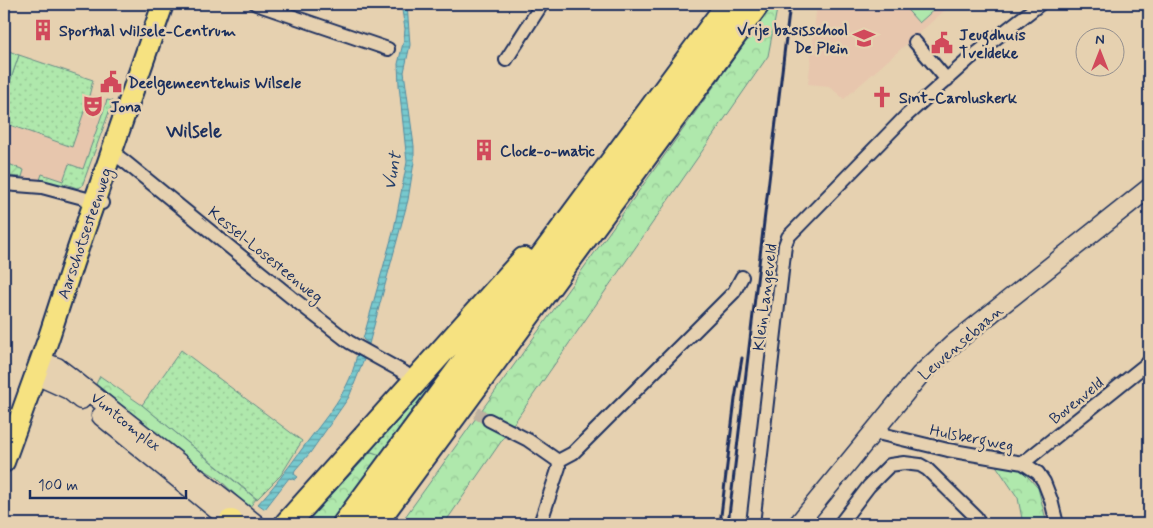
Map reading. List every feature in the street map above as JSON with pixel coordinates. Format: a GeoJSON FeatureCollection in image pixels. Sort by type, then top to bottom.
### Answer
{"type":"FeatureCollection","features":[{"type":"Feature","properties":{"kind":"highway"},"geometry":{"type":"LineString","coordinates":[[346,524],[729,4]]}},
{"type":"Feature","properties":{"kind":"highway"},"geometry":{"type":"LineString","coordinates":[[374,524],[757,4]]}},
{"type":"Feature","properties":{"kind":"highway"},"geometry":{"type":"LineString","coordinates":[[287,524],[540,243],[578,209]]}},
{"type":"Feature","properties":{"kind":"main road","name":"Aarschotsesteenweg"},"geometry":{"type":"LineString","coordinates":[[4,462],[99,202],[111,154],[163,4]]}},
{"type":"Feature","properties":{"kind":"main road","name":"Leuvensebaan"},"geometry":{"type":"LineString","coordinates":[[802,523],[920,375],[954,343],[1147,195]]}},
{"type":"Feature","properties":{"kind":"main road","name":"Vuntcomplex"},"geometry":{"type":"LineString","coordinates":[[39,368],[57,367],[256,524]]}},
{"type":"Feature","properties":{"kind":"main road","name":"Vuntcomplex"},"geometry":{"type":"LineString","coordinates":[[39,368],[69,390],[232,523]]}},
{"type":"Feature","properties":{"kind":"street"},"geometry":{"type":"LineString","coordinates":[[256,4],[388,49]]}},
{"type":"Feature","properties":{"kind":"street"},"geometry":{"type":"LineString","coordinates":[[506,60],[542,4]]}},
{"type":"Feature","properties":{"kind":"street","name":"Klein Langeveld"},"geometry":{"type":"LineString","coordinates":[[753,524],[786,241],[790,234],[906,116],[1040,4]]}},
{"type":"Feature","properties":{"kind":"street"},"geometry":{"type":"LineString","coordinates":[[915,42],[947,80]]}},
{"type":"Feature","properties":{"kind":"street","name":"Kessel-Losesteenweg"},"geometry":{"type":"LineString","coordinates":[[111,154],[117,156],[349,342],[404,373]]}},
{"type":"Feature","properties":{"kind":"street"},"geometry":{"type":"LineString","coordinates":[[4,184],[42,187],[99,202]]}},
{"type":"Feature","properties":{"kind":"street","name":"Klein Langeveld"},"geometry":{"type":"LineString","coordinates":[[558,461],[573,453],[734,292],[742,277]]}},
{"type":"Feature","properties":{"kind":"street","name":"Bovenveld"},"geometry":{"type":"LineString","coordinates":[[1023,463],[1149,362]]}},
{"type":"Feature","properties":{"kind":"street"},"geometry":{"type":"LineString","coordinates":[[489,420],[528,440],[558,461],[559,467],[540,524]]}},
{"type":"Feature","properties":{"kind":"street","name":"Hulsbergweg"},"geometry":{"type":"LineString","coordinates":[[873,432],[948,450],[1023,463],[1038,473],[1044,482],[1057,524]]}},
{"type":"Feature","properties":{"kind":"street"},"geometry":{"type":"LineString","coordinates":[[840,524],[869,486],[890,465],[904,463],[920,465],[927,470],[976,516],[980,524]]}},
{"type":"Feature","properties":{"kind":"shaded area","name":"Vrije basisschool De Plein"},"geometry":{"type":"Polygon","coordinates":[[[817,4],[952,4],[844,99],[829,86],[808,84],[817,4]]]}},
{"type":"Feature","properties":{"kind":"shaded area"},"geometry":{"type":"Polygon","coordinates":[[[4,49],[93,80],[89,93],[113,101],[84,183],[80,187],[77,188],[66,184],[64,186],[22,177],[4,176],[4,49]]]}},
{"type":"Feature","properties":{"kind":"green space"},"geometry":{"type":"Polygon","coordinates":[[[773,4],[778,4],[768,56],[444,524],[400,524],[773,4]]]}},
{"type":"Feature","properties":{"kind":"green space"},"geometry":{"type":"Polygon","coordinates":[[[902,4],[933,4],[937,7],[919,23],[902,4]]]}},
{"type":"Feature","properties":{"kind":"green space"},"geometry":{"type":"Polygon","coordinates":[[[4,49],[19,55],[4,99],[4,49]]]}},
{"type":"Feature","properties":{"kind":"green space"},"geometry":{"type":"Polygon","coordinates":[[[19,55],[93,80],[72,147],[4,123],[4,99],[19,55]]]}},
{"type":"Feature","properties":{"kind":"green space"},"geometry":{"type":"Polygon","coordinates":[[[107,100],[113,101],[82,186],[77,188],[66,184],[64,186],[40,180],[42,174],[63,181],[69,164],[83,169],[107,100]]]}},
{"type":"Feature","properties":{"kind":"green space"},"geometry":{"type":"Polygon","coordinates":[[[6,163],[24,170],[22,177],[4,176],[6,163]]]}},
{"type":"Feature","properties":{"kind":"green space"},"geometry":{"type":"Polygon","coordinates":[[[468,336],[381,455],[371,452],[304,524],[296,524],[468,336]]]}},
{"type":"Feature","properties":{"kind":"green space"},"geometry":{"type":"Polygon","coordinates":[[[181,350],[302,441],[281,475],[257,499],[142,405],[181,350]]]}},
{"type":"Feature","properties":{"kind":"green space"},"geometry":{"type":"Polygon","coordinates":[[[100,376],[142,405],[256,499],[249,508],[218,478],[195,464],[96,384],[100,376]]]}},
{"type":"Feature","properties":{"kind":"green space"},"geometry":{"type":"Polygon","coordinates":[[[371,452],[381,455],[330,524],[304,524],[371,452]]]}},
{"type":"Feature","properties":{"kind":"green space"},"geometry":{"type":"Polygon","coordinates":[[[995,464],[1018,466],[1038,488],[1047,524],[1023,524],[1018,498],[995,464]]]}},
{"type":"Feature","properties":{"kind":"water"},"geometry":{"type":"Polygon","coordinates":[[[401,4],[407,4],[410,45],[404,72],[414,146],[414,162],[408,200],[369,344],[363,339],[394,229],[407,162],[398,64],[405,29],[401,4]]]}},
{"type":"Feature","properties":{"kind":"water"},"geometry":{"type":"Polygon","coordinates":[[[357,352],[365,357],[349,397],[310,453],[295,470],[294,474],[298,477],[295,480],[289,478],[265,509],[258,504],[281,477],[336,404],[350,379],[357,352]]]}},
{"type":"Feature","properties":{"kind":"tunnel"},"geometry":{"type":"LineString","coordinates":[[413,378],[489,420]]}},
{"type":"Feature","properties":{"kind":"railway"},"geometry":{"type":"LineString","coordinates":[[728,524],[790,4]]}},
{"type":"Feature","properties":{"kind":"railway"},"geometry":{"type":"LineString","coordinates":[[720,524],[735,399],[742,358]]}},
{"type":"Feature","properties":{"kind":"place","name":"Sporthal Wilsele-Centrum"},"geometry":{"type":"Point","coordinates":[43,30]}},
{"type":"Feature","properties":{"kind":"place","name":"Vrije basisschool De Plein"},"geometry":{"type":"Point","coordinates":[864,38]}},
{"type":"Feature","properties":{"kind":"place","name":"Jeugdhuis Tveldeke"},"geometry":{"type":"Point","coordinates":[942,43]}},
{"type":"Feature","properties":{"kind":"place","name":"Deelgemeentehuis Wilsele"},"geometry":{"type":"Point","coordinates":[111,82]}},
{"type":"Feature","properties":{"kind":"place","name":"Sint-Caroluskerk"},"geometry":{"type":"Point","coordinates":[882,97]}},
{"type":"Feature","properties":{"kind":"place","name":"Jona"},"geometry":{"type":"Point","coordinates":[93,106]}},
{"type":"Feature","properties":{"kind":"place","name":"Clock-o-matic"},"geometry":{"type":"Point","coordinates":[484,150]}},
{"type":"Feature","properties":{"kind":"district","name":"Wilsele"},"geometry":{"type":"Point","coordinates":[194,130]}},
{"type":"Feature","properties":{"kind":"water label","name":"Vunt"},"geometry":{"type":"Point","coordinates":[392,171]}}]}
